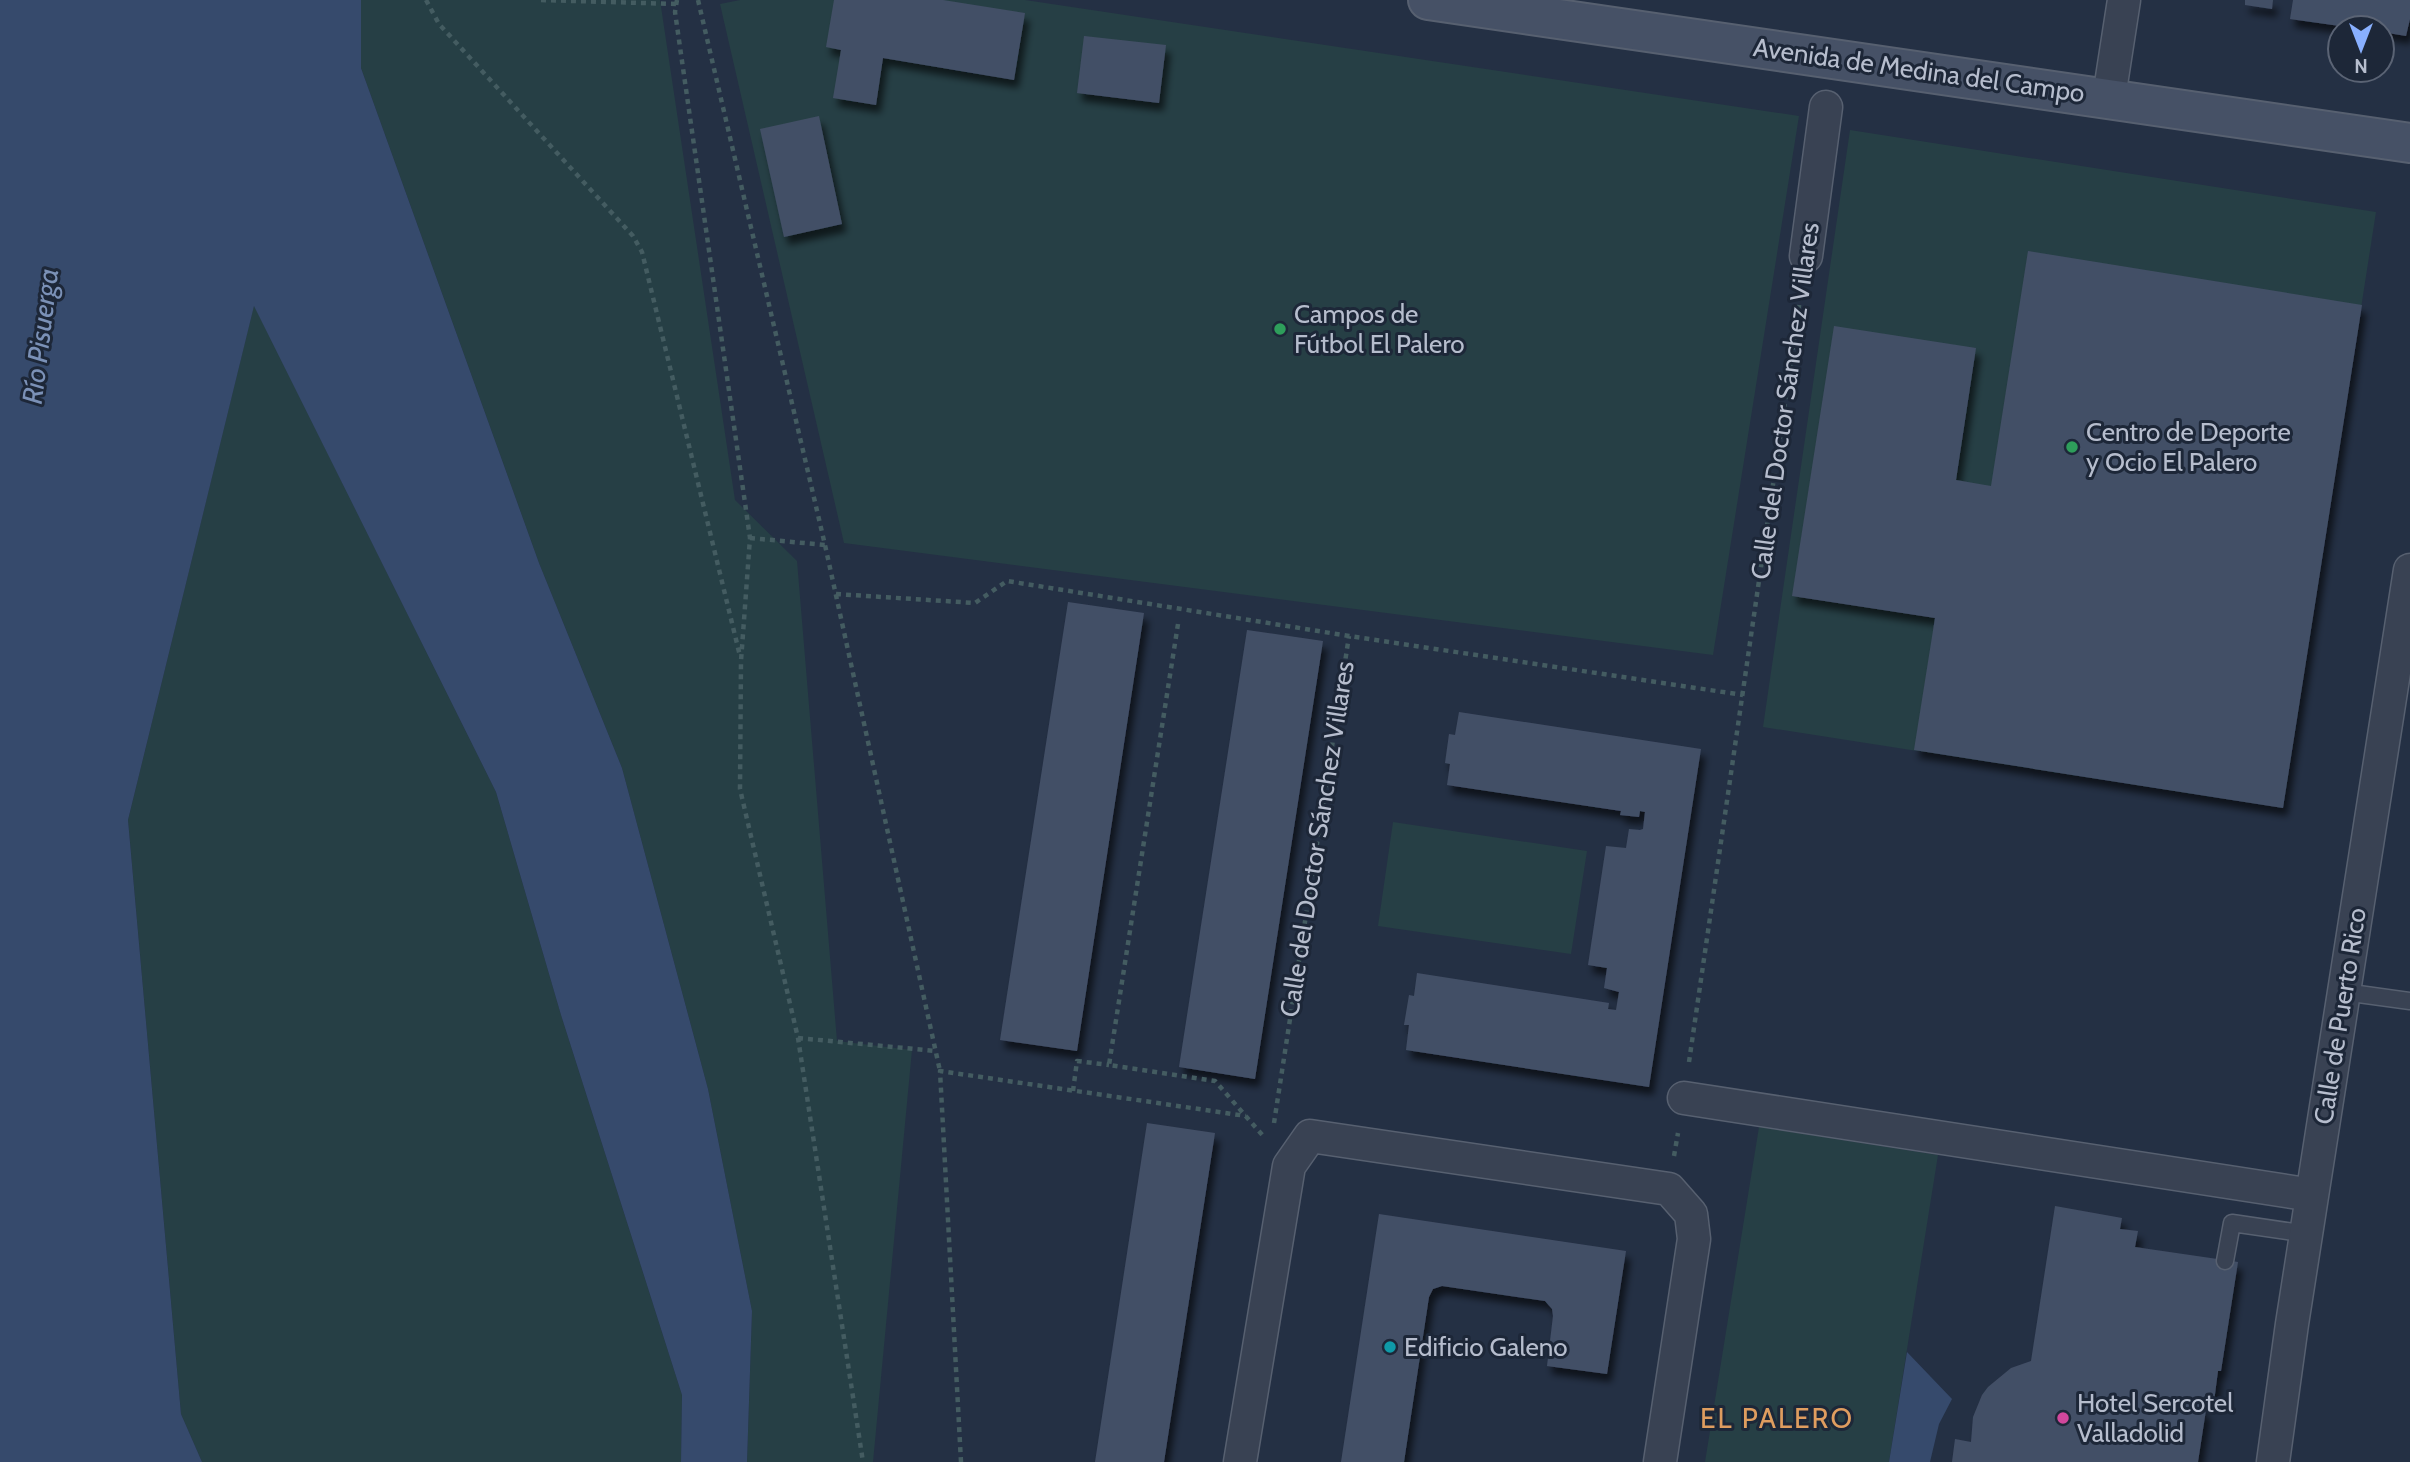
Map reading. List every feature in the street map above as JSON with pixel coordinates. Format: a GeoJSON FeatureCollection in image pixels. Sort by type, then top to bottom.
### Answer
{"type":"FeatureCollection","features":[{"type":"Feature","properties":{"kind":"main road","name":"Avenida de Medina del Campo"},"geometry":{"type":"LineString","coordinates":[[1428,0],[2109,97],[2410,143]]}},
{"type":"Feature","properties":{"kind":"street"},"geometry":{"type":"LineString","coordinates":[[2109,97],[2124,0]]}},
{"type":"Feature","properties":{"kind":"street","name":"Calle del Doctor Sánchez Villares"},"geometry":{"type":"LineString","coordinates":[[1806,256],[1826,107]]}},
{"type":"Feature","properties":{"kind":"street","name":"Calle de Puerto Rico"},"geometry":{"type":"LineString","coordinates":[[2273,1462],[2410,570]]}},
{"type":"Feature","properties":{"kind":"street"},"geometry":{"type":"LineString","coordinates":[[1684,1098],[2312,1195]]}},
{"type":"Feature","properties":{"kind":"street"},"geometry":{"type":"LineString","coordinates":[[1240,1462],[1289,1166],[1310,1136],[1669,1189],[1691,1214],[1695,1239],[1660,1462]]}},
{"type":"Feature","properties":{"kind":"lane"},"geometry":{"type":"LineString","coordinates":[[2344,992],[2410,1001]]}},
{"type":"Feature","properties":{"kind":"lane"},"geometry":{"type":"LineString","coordinates":[[2225,1261],[2232,1223],[2306,1234]]}},
{"type":"Feature","properties":{"kind":"path"},"geometry":{"type":"LineString","coordinates":[[426,0],[439,24],[633,236],[642,252],[741,661]]}},
{"type":"Feature","properties":{"kind":"path"},"geometry":{"type":"LineString","coordinates":[[541,0],[676,2],[675,12],[750,538],[741,661],[740,789],[798,1038],[863,1462]]}},
{"type":"Feature","properties":{"kind":"path"},"geometry":{"type":"LineString","coordinates":[[698,0],[825,545],[940,1070],[961,1462]]}},
{"type":"Feature","properties":{"kind":"path","name":"Calle del Doctor Sánchez Villares"},"geometry":{"type":"LineString","coordinates":[[1669,1189],[1806,256]]}},
{"type":"Feature","properties":{"kind":"path"},"geometry":{"type":"LineString","coordinates":[[750,538],[825,545]]}},
{"type":"Feature","properties":{"kind":"path"},"geometry":{"type":"LineString","coordinates":[[836,594],[975,603],[1007,581],[1349,636]]}},
{"type":"Feature","properties":{"kind":"path"},"geometry":{"type":"LineString","coordinates":[[1110,1065],[1178,624]]}},
{"type":"Feature","properties":{"kind":"path","name":"Calle del Doctor Sánchez Villares"},"geometry":{"type":"LineString","coordinates":[[1270,1145],[1349,636],[1743,695]]}},
{"type":"Feature","properties":{"kind":"path"},"geometry":{"type":"LineString","coordinates":[[798,1038],[936,1052]]}},
{"type":"Feature","properties":{"kind":"path"},"geometry":{"type":"LineString","coordinates":[[940,1070],[1073,1091],[1246,1116],[1215,1081],[1110,1065],[1077,1061],[1073,1091]]}},
{"type":"Feature","properties":{"kind":"green space"},"geometry":{"type":"Polygon","coordinates":[[[361,0],[660,0],[735,500],[797,561],[837,1041],[912,1050],[873,1462],[747,1462],[752,1311],[708,1089],[622,768],[539,563],[361,68],[361,0]]]}},
{"type":"Feature","properties":{"kind":"green space","name":"Campos de Fútbol El Palero"},"geometry":{"type":"Polygon","coordinates":[[[740,0],[1025,0],[1799,116],[1713,655],[844,543],[720,4],[740,0]]]}},
{"type":"Feature","properties":{"kind":"green space","name":"Centro de Deporte y Ocio El Palero"},"geometry":{"type":"Polygon","coordinates":[[[1850,130],[2376,212],[2283,808],[1763,727],[1850,130]]]}},
{"type":"Feature","properties":{"kind":"green space"},"geometry":{"type":"Polygon","coordinates":[[[254,305],[496,792],[561,1015],[682,1395],[681,1462],[202,1462],[181,1414],[128,820],[254,305]]]}},
{"type":"Feature","properties":{"kind":"green space"},"geometry":{"type":"Polygon","coordinates":[[[1393,822],[1587,851],[1571,954],[1378,926],[1393,822]]]}},
{"type":"Feature","properties":{"kind":"green space"},"geometry":{"type":"Polygon","coordinates":[[[1759,1127],[1938,1155],[1889,1462],[1705,1462],[1759,1127]]]}},
{"type":"Feature","properties":{"kind":"water","name":"Río Pisuerga"},"geometry":{"type":"Polygon","coordinates":[[[0,0],[361,0],[361,68],[539,563],[622,768],[708,1089],[752,1311],[747,1462],[681,1462],[682,1395],[561,1015],[496,792],[254,306],[128,820],[181,1414],[202,1462],[0,1462],[0,0]]]}},
{"type":"Feature","properties":{"kind":"water"},"geometry":{"type":"Polygon","coordinates":[[[1907,1352],[1952,1399],[1939,1424],[1930,1462],[1889,1462],[1907,1352]]]}},
{"type":"Feature","properties":{"kind":"building"},"geometry":{"type":"Polygon","coordinates":[[[834,0],[943,0],[1025,13],[1014,80],[883,58],[876,105],[833,98],[841,50],[826,47],[834,0]]]}},
{"type":"Feature","properties":{"kind":"building"},"geometry":{"type":"Polygon","coordinates":[[[2245,0],[2273,0],[2272,9],[2245,5],[2245,0]]]}},
{"type":"Feature","properties":{"kind":"building"},"geometry":{"type":"Polygon","coordinates":[[[2293,0],[2410,0],[2406,36],[2396,34],[2396,14],[2326,14],[2326,24],[2290,19],[2293,0]]]}},
{"type":"Feature","properties":{"kind":"building"},"geometry":{"type":"Polygon","coordinates":[[[1084,36],[1166,45],[1159,103],[1077,93],[1084,36]]]}},
{"type":"Feature","properties":{"kind":"building"},"geometry":{"type":"Polygon","coordinates":[[[819,116],[842,224],[784,237],[760,129],[819,116]]]}},
{"type":"Feature","properties":{"kind":"building","name":"Centro de Deporte y Ocio El Palero"},"geometry":{"type":"Polygon","coordinates":[[[2028,251],[2362,305],[2283,808],[1914,750],[1935,618],[1792,596],[1834,326],[1976,348],[1956,480],[1991,486],[2028,251]]]}},
{"type":"Feature","properties":{"kind":"building"},"geometry":{"type":"Polygon","coordinates":[[[1068,602],[1144,613],[1077,1051],[1000,1040],[1068,602]]]}},
{"type":"Feature","properties":{"kind":"building"},"geometry":{"type":"Polygon","coordinates":[[[1247,630],[1323,641],[1255,1079],[1179,1067],[1247,630]]]}},
{"type":"Feature","properties":{"kind":"building"},"geometry":{"type":"Polygon","coordinates":[[[1459,712],[1701,749],[1649,1087],[1406,1050],[1409,1025],[1404,1025],[1409,995],[1414,996],[1417,973],[1609,1003],[1608,1009],[1616,1010],[1619,992],[1604,988],[1607,968],[1588,965],[1606,846],[1626,848],[1629,829],[1643,829],[1645,812],[1640,811],[1639,817],[1620,815],[1621,811],[1447,785],[1450,764],[1445,763],[1449,734],[1455,735],[1459,712]]]}},
{"type":"Feature","properties":{"kind":"building"},"geometry":{"type":"Polygon","coordinates":[[[1147,1123],[1215,1133],[1164,1462],[1095,1462],[1147,1123]]]}},
{"type":"Feature","properties":{"kind":"building"},"geometry":{"type":"Polygon","coordinates":[[[2055,1206],[2122,1218],[2120,1229],[2138,1231],[2135,1247],[2238,1262],[2214,1402],[2201,1400],[2200,1410],[2206,1410],[2198,1462],[1952,1462],[1955,1439],[1971,1442],[1973,1417],[1988,1387],[2011,1368],[2031,1361],[2055,1206]]]}},
{"type":"Feature","properties":{"kind":"building","name":"Edificio Galeno"},"geometry":{"type":"Polygon","coordinates":[[[1379,1214],[1626,1251],[1607,1374],[1547,1366],[1553,1316],[1552,1309],[1545,1301],[1442,1286],[1433,1289],[1429,1297],[1404,1462],[1341,1462],[1379,1214]]]}},
{"type":"Feature","properties":{"kind":"place","name":"Campos de Fútbol El Palero"},"geometry":{"type":"Point","coordinates":[1280,329]}},
{"type":"Feature","properties":{"kind":"place","name":"Centro de Deporte y Ocio El Palero"},"geometry":{"type":"Point","coordinates":[2072,447]}},
{"type":"Feature","properties":{"kind":"place","name":"Edificio Galeno"},"geometry":{"type":"Point","coordinates":[1390,1347]}},
{"type":"Feature","properties":{"kind":"place","name":"Hotel Sercotel Valladolid"},"geometry":{"type":"Point","coordinates":[2063,1418]}},
{"type":"Feature","properties":{"kind":"district","name":"EL PALERO"},"geometry":{"type":"Point","coordinates":[1777,1418]}}]}
